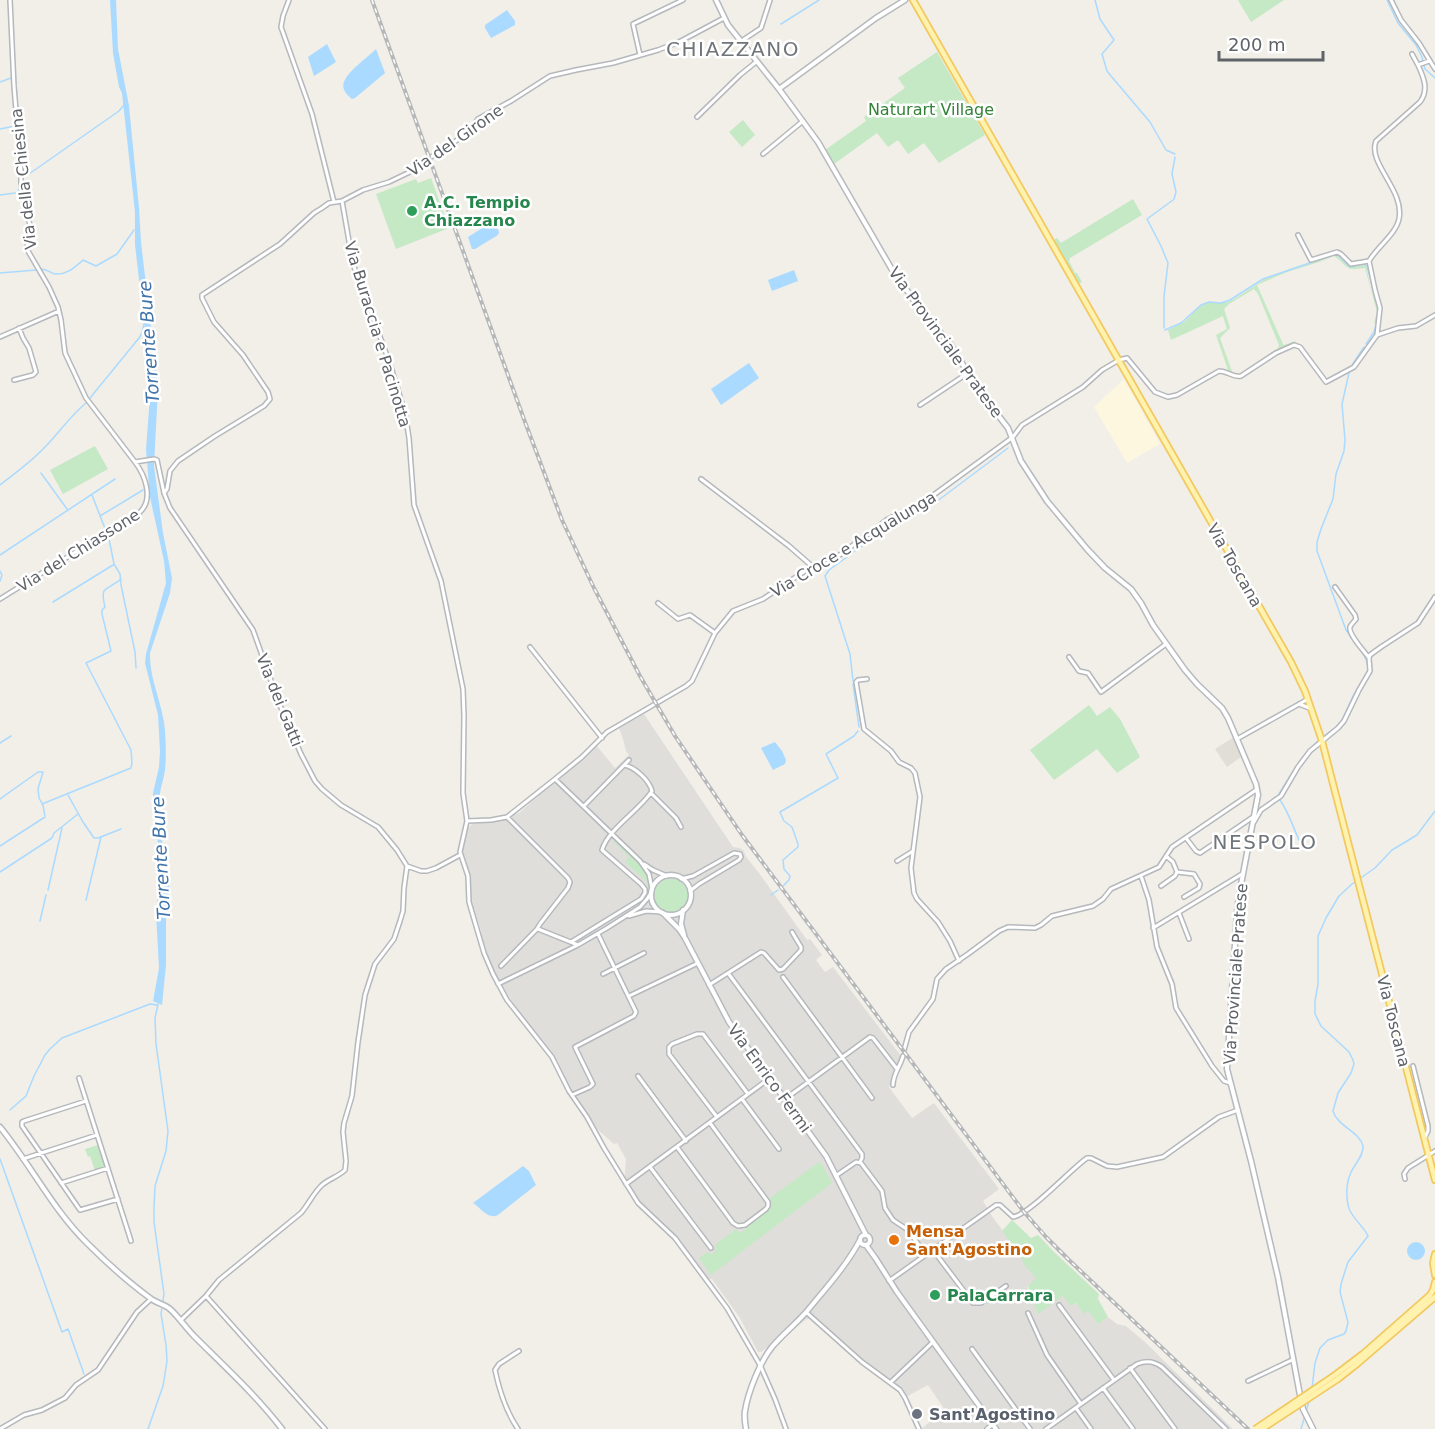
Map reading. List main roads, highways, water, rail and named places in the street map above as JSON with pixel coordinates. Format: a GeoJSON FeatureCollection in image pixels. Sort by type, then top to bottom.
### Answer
{"type":"FeatureCollection","features":[{"type":"Feature","properties":{"kind":"main road","name":"Via Toscana"},"geometry":{"type":"LineString","coordinates":[[913,0],[1291,662],[1308,699],[1322,741],[1435,1180]]}},
{"type":"Feature","properties":{"kind":"main road"},"geometry":{"type":"LineString","coordinates":[[1435,1254],[1433,1263],[1435,1275]]}},
{"type":"Feature","properties":{"kind":"main road"},"geometry":{"type":"LineString","coordinates":[[1262,1429],[1336,1377],[1427,1298],[1435,1282]]}},
{"type":"Feature","properties":{"kind":"main road"},"geometry":{"type":"LineString","coordinates":[[1255,1429],[1357,1364],[1435,1297]]}},
{"type":"Feature","properties":{"kind":"water"},"geometry":{"type":"Polygon","coordinates":[[[110,0],[116,0],[118,49],[129,106],[141,242],[158,388],[154,466],[172,578],[170,593],[150,653],[150,663],[164,720],[166,742],[159,811],[160,832],[169,885],[162,1005],[153,1001],[159,968],[156,913],[161,853],[155,831],[153,793],[160,751],[158,715],[145,663],[166,583],[164,561],[150,497],[146,450],[151,382],[135,245],[135,212],[122,93],[113,53],[110,0]]]}},
{"type":"Feature","properties":{"kind":"water"},"geometry":{"type":"Polygon","coordinates":[[[507,10],[515,21],[515,25],[491,38],[485,25],[507,10]]]}},
{"type":"Feature","properties":{"kind":"water"},"geometry":{"type":"Polygon","coordinates":[[[327,44],[336,62],[314,76],[308,57],[327,44]]]}},
{"type":"Feature","properties":{"kind":"water"},"geometry":{"type":"Polygon","coordinates":[[[376,49],[385,73],[352,99],[346,94],[344,82],[354,69],[376,49]]]}},
{"type":"Feature","properties":{"kind":"water"},"geometry":{"type":"Polygon","coordinates":[[[492,222],[495,223],[498,235],[472,249],[468,237],[492,222]]]}},
{"type":"Feature","properties":{"kind":"water"},"geometry":{"type":"Polygon","coordinates":[[[794,270],[798,281],[772,291],[768,280],[794,270]]]}},
{"type":"Feature","properties":{"kind":"water"},"geometry":{"type":"Polygon","coordinates":[[[749,363],[759,378],[721,405],[711,389],[749,363]]]}},
{"type":"Feature","properties":{"kind":"water"},"geometry":{"type":"Polygon","coordinates":[[[775,742],[786,760],[785,764],[773,770],[761,748],[775,742]]]}},
{"type":"Feature","properties":{"kind":"water"},"geometry":{"type":"Polygon","coordinates":[[[523,1166],[529,1171],[536,1185],[498,1215],[488,1215],[473,1203],[523,1166]]]}},
{"type":"Feature","properties":{"kind":"water"},"geometry":{"type":"Polygon","coordinates":[[[1416,1242],[1422,1245],[1425,1251],[1422,1257],[1416,1260],[1410,1257],[1407,1251],[1410,1245],[1416,1242]]]}},
{"type":"Feature","properties":{"kind":"waterway"},"geometry":{"type":"LineString","coordinates":[[719,0],[721,6]]}},
{"type":"Feature","properties":{"kind":"waterway"},"geometry":{"type":"LineString","coordinates":[[781,24],[819,0]]}},
{"type":"Feature","properties":{"kind":"waterway"},"geometry":{"type":"LineString","coordinates":[[1095,0],[1100,19],[1114,40],[1102,54],[1107,71],[1150,122],[1166,150],[1175,154]]}},
{"type":"Feature","properties":{"kind":"waterway"},"geometry":{"type":"LineString","coordinates":[[1387,0],[1398,23],[1416,45],[1425,69],[1435,78]]}},
{"type":"Feature","properties":{"kind":"waterway"},"geometry":{"type":"LineString","coordinates":[[0,82],[11,78]]}},
{"type":"Feature","properties":{"kind":"waterway"},"geometry":{"type":"LineString","coordinates":[[15,81],[21,140]]}},
{"type":"Feature","properties":{"kind":"waterway"},"geometry":{"type":"LineString","coordinates":[[24,176],[119,111],[124,105]]}},
{"type":"Feature","properties":{"kind":"waterway"},"geometry":{"type":"LineString","coordinates":[[0,129],[15,126]]}},
{"type":"Feature","properties":{"kind":"waterway"},"geometry":{"type":"LineString","coordinates":[[21,144],[24,175]]}},
{"type":"Feature","properties":{"kind":"waterway"},"geometry":{"type":"LineString","coordinates":[[1174,199],[1176,192],[1172,174],[1175,157]]}},
{"type":"Feature","properties":{"kind":"waterway"},"geometry":{"type":"LineString","coordinates":[[0,195],[15,193],[19,187]]}},
{"type":"Feature","properties":{"kind":"waterway"},"geometry":{"type":"LineString","coordinates":[[1164,328],[1164,296],[1168,263],[1147,219],[1173,200]]}},
{"type":"Feature","properties":{"kind":"waterway"},"geometry":{"type":"LineString","coordinates":[[41,269],[55,274],[63,273],[83,260],[96,266],[117,254],[134,230]]}},
{"type":"Feature","properties":{"kind":"waterway"},"geometry":{"type":"LineString","coordinates":[[1334,254],[1337,254],[1350,267],[1364,264],[1367,266],[1375,296]]}},
{"type":"Feature","properties":{"kind":"waterway"},"geometry":{"type":"LineString","coordinates":[[1165,330],[1181,323],[1201,305],[1230,300],[1263,279],[1330,256]]}},
{"type":"Feature","properties":{"kind":"waterway"},"geometry":{"type":"LineString","coordinates":[[0,273],[36,270]]}},
{"type":"Feature","properties":{"kind":"waterway"},"geometry":{"type":"LineString","coordinates":[[1366,344],[1374,332],[1377,321]]}},
{"type":"Feature","properties":{"kind":"waterway"},"geometry":{"type":"LineString","coordinates":[[90,398],[139,338],[144,324]]}},
{"type":"Feature","properties":{"kind":"waterway"},"geometry":{"type":"LineString","coordinates":[[1352,365],[1364,347]]}},
{"type":"Feature","properties":{"kind":"waterway"},"geometry":{"type":"LineString","coordinates":[[1324,736],[1339,725],[1369,667],[1364,655],[1346,630],[1317,551],[1317,542],[1333,499],[1336,474],[1344,451],[1342,404],[1349,373]]}},
{"type":"Feature","properties":{"kind":"waterway"},"geometry":{"type":"LineString","coordinates":[[0,485],[39,453],[86,403]]}},
{"type":"Feature","properties":{"kind":"waterway"},"geometry":{"type":"LineString","coordinates":[[921,511],[1008,448]]}},
{"type":"Feature","properties":{"kind":"waterway"},"geometry":{"type":"LineString","coordinates":[[41,473],[67,509]]}},
{"type":"Feature","properties":{"kind":"waterway"},"geometry":{"type":"LineString","coordinates":[[0,555],[115,479]]}},
{"type":"Feature","properties":{"kind":"waterway"},"geometry":{"type":"LineString","coordinates":[[100,516],[143,490]]}},
{"type":"Feature","properties":{"kind":"waterway"},"geometry":{"type":"LineString","coordinates":[[92,495],[106,531]]}},
{"type":"Feature","properties":{"kind":"waterway"},"geometry":{"type":"LineString","coordinates":[[879,534],[919,513]]}},
{"type":"Feature","properties":{"kind":"waterway"},"geometry":{"type":"LineString","coordinates":[[108,534],[114,564],[120,574],[136,668]]}},
{"type":"Feature","properties":{"kind":"waterway"},"geometry":{"type":"LineString","coordinates":[[849,555],[877,536]]}},
{"type":"Feature","properties":{"kind":"waterway"},"geometry":{"type":"LineString","coordinates":[[847,557],[829,570],[825,576],[850,654],[853,681]]}},
{"type":"Feature","properties":{"kind":"waterway"},"geometry":{"type":"LineString","coordinates":[[53,602],[113,565]]}},
{"type":"Feature","properties":{"kind":"waterway"},"geometry":{"type":"LineString","coordinates":[[0,571],[2,575],[0,581]]}},
{"type":"Feature","properties":{"kind":"waterway"},"geometry":{"type":"LineString","coordinates":[[42,804],[131,768],[131,750],[86,663],[111,651],[102,614],[105,607],[103,593],[121,579]]}},
{"type":"Feature","properties":{"kind":"waterway"},"geometry":{"type":"LineString","coordinates":[[853,684],[859,727]]}},
{"type":"Feature","properties":{"kind":"waterway"},"geometry":{"type":"LineString","coordinates":[[783,886],[790,876],[784,869],[783,860],[798,847],[798,844],[792,827],[784,821],[780,812],[838,778],[826,754],[858,731]]}},
{"type":"Feature","properties":{"kind":"waterway"},"geometry":{"type":"LineString","coordinates":[[0,743],[11,736]]}},
{"type":"Feature","properties":{"kind":"waterway"},"geometry":{"type":"LineString","coordinates":[[1279,794],[1292,772],[1319,740]]}},
{"type":"Feature","properties":{"kind":"waterway"},"geometry":{"type":"LineString","coordinates":[[0,799],[38,772],[43,772],[38,789],[45,817],[0,846]]}},
{"type":"Feature","properties":{"kind":"waterway"},"geometry":{"type":"LineString","coordinates":[[68,795],[94,838],[121,829]]}},
{"type":"Feature","properties":{"kind":"waterway"},"geometry":{"type":"LineString","coordinates":[[1280,800],[1302,846]]}},
{"type":"Feature","properties":{"kind":"waterway"},"geometry":{"type":"LineString","coordinates":[[1312,1388],[1315,1363],[1320,1348],[1328,1340],[1346,1331],[1348,1322],[1340,1292],[1341,1284],[1348,1262],[1368,1236],[1351,1213],[1347,1196],[1350,1176],[1361,1156],[1363,1146],[1358,1137],[1339,1121],[1333,1111],[1338,1093],[1354,1064],[1349,1052],[1321,1026],[1315,1014],[1318,984],[1318,936],[1339,896],[1375,868],[1392,850],[1417,835],[1435,811]]}},
{"type":"Feature","properties":{"kind":"waterway"},"geometry":{"type":"LineString","coordinates":[[0,872],[52,838],[54,833],[78,814]]}},
{"type":"Feature","properties":{"kind":"waterway"},"geometry":{"type":"LineString","coordinates":[[48,890],[62,828]]}},
{"type":"Feature","properties":{"kind":"waterway"},"geometry":{"type":"LineString","coordinates":[[86,900],[101,837]]}},
{"type":"Feature","properties":{"kind":"waterway"},"geometry":{"type":"LineString","coordinates":[[771,895],[778,890]]}},
{"type":"Feature","properties":{"kind":"waterway"},"geometry":{"type":"LineString","coordinates":[[40,921],[46,895]]}},
{"type":"Feature","properties":{"kind":"waterway"},"geometry":{"type":"LineString","coordinates":[[10,1110],[26,1096],[45,1055],[62,1038],[150,1004],[157,1005]]}},
{"type":"Feature","properties":{"kind":"waterway","name":"Torrente Bure"},"geometry":{"type":"LineString","coordinates":[[148,1429],[163,1386],[167,1361],[161,1314],[164,1294],[154,1222],[155,1186],[166,1151],[168,1131],[156,1044],[155,1018],[158,1004]]}},
{"type":"Feature","properties":{"kind":"waterway"},"geometry":{"type":"LineString","coordinates":[[0,1159],[62,1332],[68,1329],[84,1374]]}},
{"type":"Feature","properties":{"kind":"waterway"},"geometry":{"type":"LineString","coordinates":[[1301,1429],[1310,1398]]}},
{"type":"Feature","properties":{"kind":"railway"},"geometry":{"type":"LineString","coordinates":[[372,0],[562,520],[640,676],[675,736],[742,835],[1024,1212],[1069,1260],[1248,1429]]}},
{"type":"Feature","properties":{"kind":"place","name":"A.C. Tempio Chiazzano"},"geometry":{"type":"Point","coordinates":[412,211]}},
{"type":"Feature","properties":{"kind":"place","name":"Mensa Sant'Agostino"},"geometry":{"type":"Point","coordinates":[894,1240]}},
{"type":"Feature","properties":{"kind":"place","name":"PalaCarrara"},"geometry":{"type":"Point","coordinates":[935,1295]}},
{"type":"Feature","properties":{"kind":"place","name":"Sant'Agostino"},"geometry":{"type":"Point","coordinates":[917,1414]}},
{"type":"Feature","properties":{"kind":"district","name":"CHIAZZANO"},"geometry":{"type":"Point","coordinates":[733,49]}},
{"type":"Feature","properties":{"kind":"district","name":"NESPOLO"},"geometry":{"type":"Point","coordinates":[1265,842]}},
{"type":"Feature","properties":{"kind":"park label","name":"Naturart Village"},"geometry":{"type":"Point","coordinates":[931,109]}}]}
